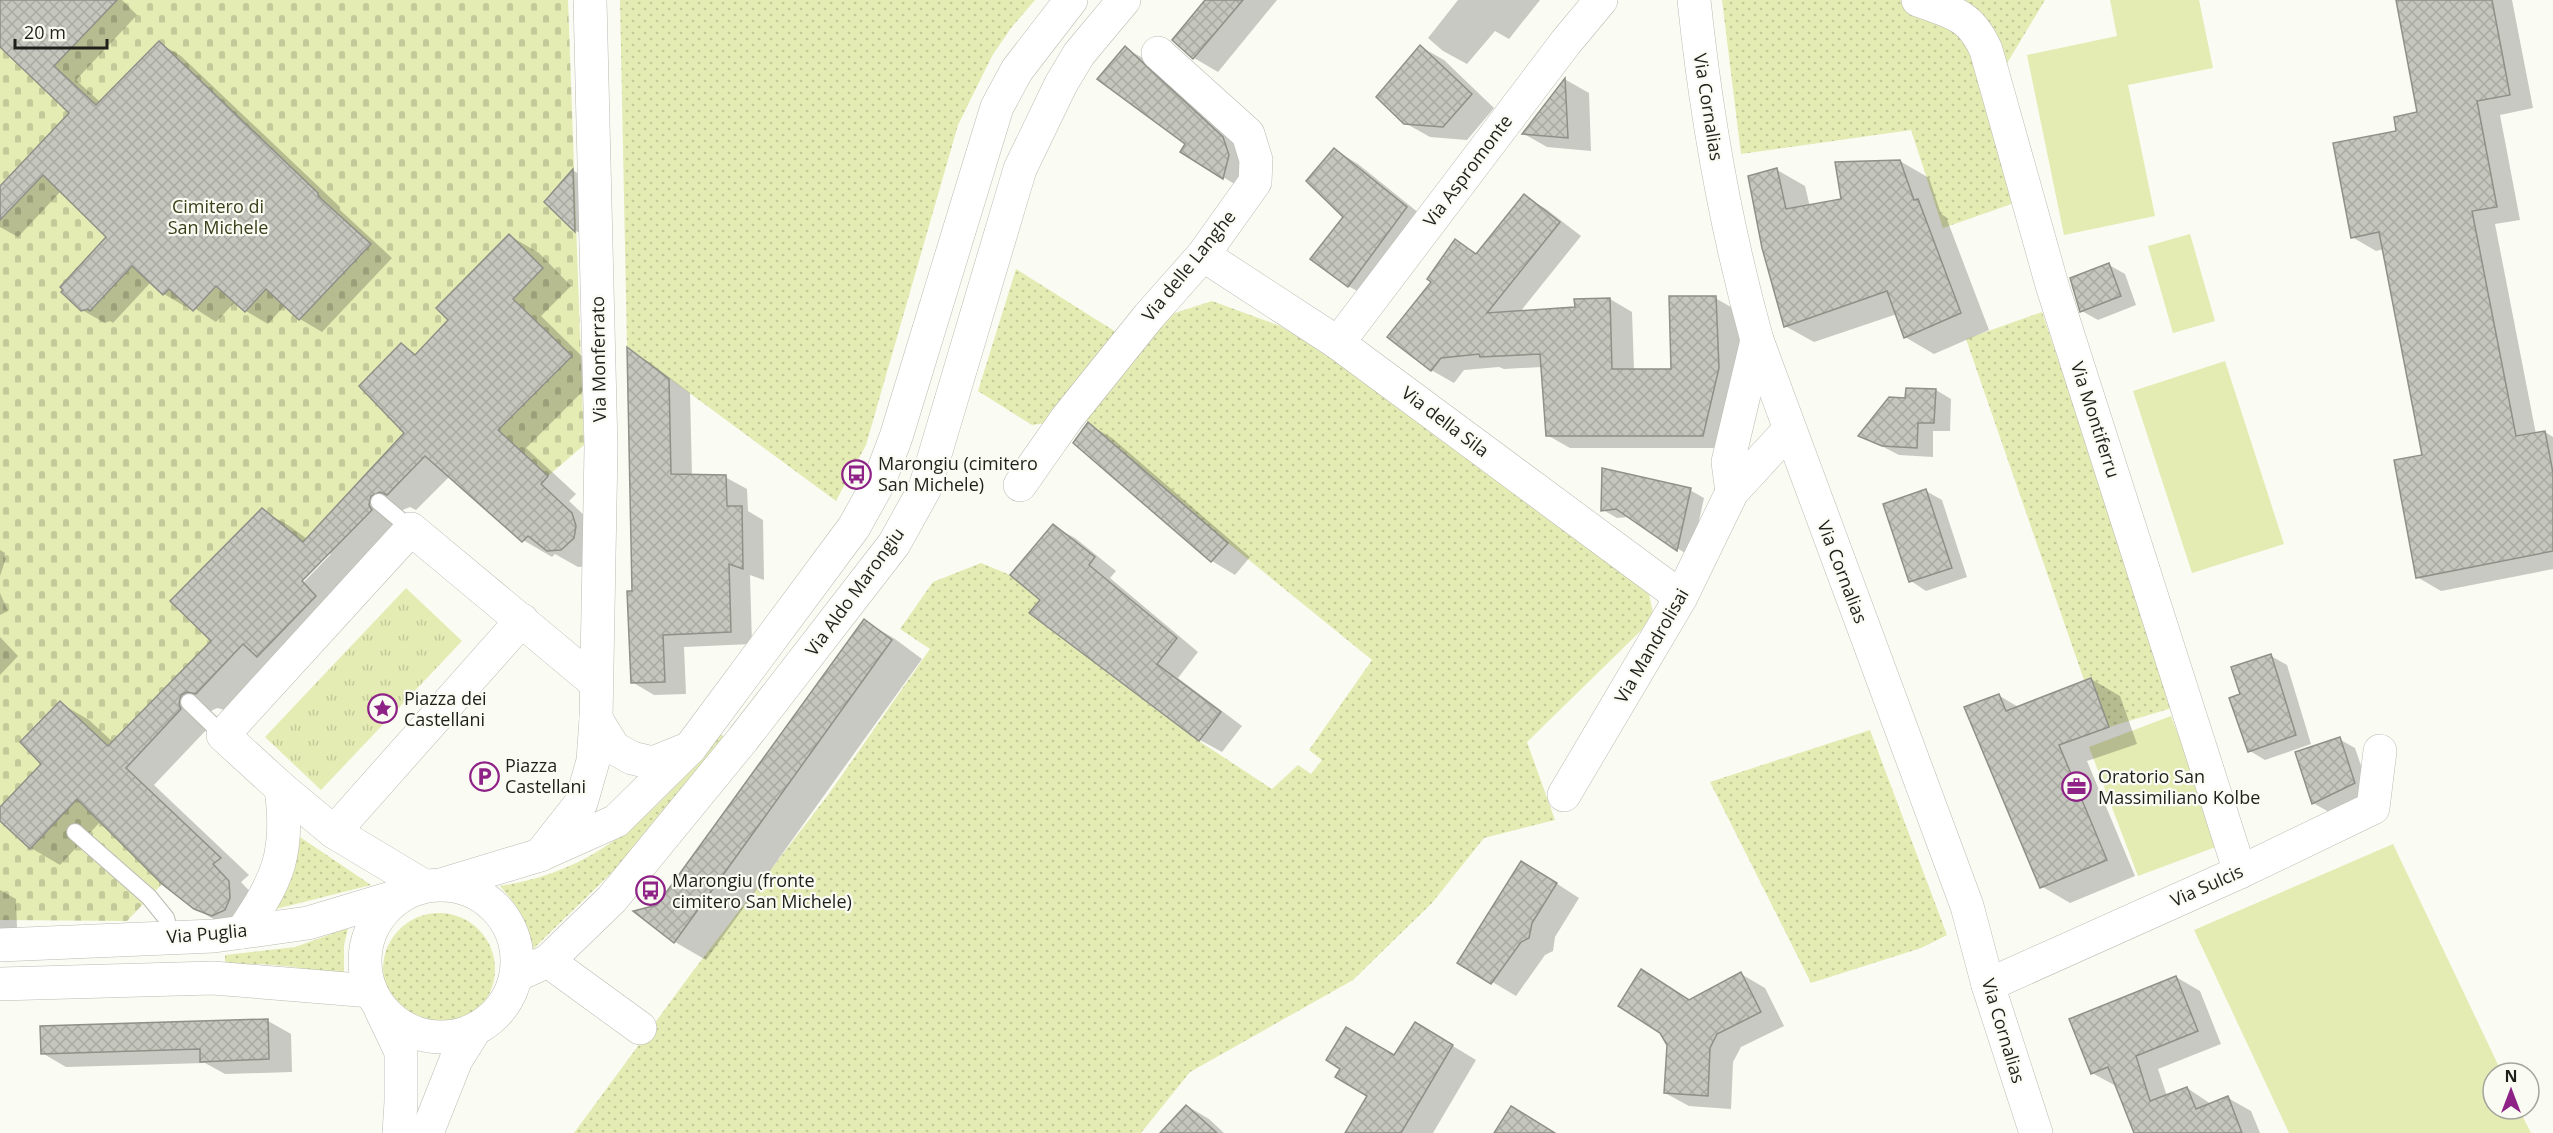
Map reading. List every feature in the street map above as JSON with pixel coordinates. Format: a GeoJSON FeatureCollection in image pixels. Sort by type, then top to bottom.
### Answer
{"type":"FeatureCollection","features":[{"type":"Feature","properties":{"kind":"street","name":"Via Monferrato"},"geometry":{"type":"LineString","coordinates":[[540,855],[581,802],[593,761],[596,718],[601,448],[590,0]]}},
{"type":"Feature","properties":{"kind":"street"},"geometry":{"type":"LineString","coordinates":[[399,1133],[400,1052],[375,999],[365,971],[365,950],[371,930],[382,912],[398,898],[540,855],[616,821],[690,748],[854,527],[879,482],[896,437],[997,106],[1017,70],[1071,0]]}},
{"type":"Feature","properties":{"kind":"street","name":"Via Aldo Marongiu"},"geometry":{"type":"LineString","coordinates":[[517,975],[548,961],[612,899],[744,739],[894,544],[925,488],[1020,169],[1061,84],[1079,54],[1124,0]]}},
{"type":"Feature","properties":{"kind":"street","name":"Via Aspromonte"},"geometry":{"type":"LineString","coordinates":[[1338,343],[1566,42],[1601,0]]}},
{"type":"Feature","properties":{"kind":"street","name":"Via Cornalias"},"geometry":{"type":"LineString","coordinates":[[1694,0],[1708,114],[1720,183],[1743,289],[1758,340],[1789,430],[1967,906],[1988,985],[2036,1133]]}},
{"type":"Feature","properties":{"kind":"street","name":"Via Montiferru"},"geometry":{"type":"LineString","coordinates":[[1918,0],[1968,21],[1978,32],[1986,50],[2052,285],[2240,872]]}},
{"type":"Feature","properties":{"kind":"street","name":"Via delle Langhe"},"geometry":{"type":"LineString","coordinates":[[1020,485],[1082,399],[1149,316],[1203,255],[1255,182],[1256,160],[1248,134],[1158,53]]}},
{"type":"Feature","properties":{"kind":"street","name":"Via della Sila"},"geometry":{"type":"LineString","coordinates":[[1203,255],[1338,343],[1681,597]]}},
{"type":"Feature","properties":{"kind":"street"},"geometry":{"type":"LineString","coordinates":[[1732,492],[1728,462],[1758,340]]}},
{"type":"Feature","properties":{"kind":"street","name":"Via Mandrolisai"},"geometry":{"type":"LineString","coordinates":[[1564,795],[1681,597],[1732,492],[1789,430]]}},
{"type":"Feature","properties":{"kind":"street"},"geometry":{"type":"LineString","coordinates":[[0,984],[213,978],[375,999],[398,1024],[422,1035],[448,1037],[474,1031],[494,1017],[509,998],[517,975],[517,949],[509,924],[493,903],[470,890],[425,888],[334,832],[223,735],[411,529],[596,683]]}},
{"type":"Feature","properties":{"kind":"street"},"geometry":{"type":"LineString","coordinates":[[334,832],[522,620]]}},
{"type":"Feature","properties":{"kind":"street"},"geometry":{"type":"LineString","coordinates":[[596,718],[615,748],[632,758],[653,763],[690,748]]}},
{"type":"Feature","properties":{"kind":"street","name":"Via Sulcis"},"geometry":{"type":"LineString","coordinates":[[1988,985],[2240,872],[2373,808],[2380,752]]}},
{"type":"Feature","properties":{"kind":"street"},"geometry":{"type":"LineString","coordinates":[[242,932],[271,886],[284,850],[285,820],[281,788]]}},
{"type":"Feature","properties":{"kind":"street","name":"Via Puglia"},"geometry":{"type":"LineString","coordinates":[[0,945],[214,936],[309,923],[425,888]]}},
{"type":"Feature","properties":{"kind":"street"},"geometry":{"type":"LineString","coordinates":[[548,961],[640,1028]]}},
{"type":"Feature","properties":{"kind":"street"},"geometry":{"type":"LineString","coordinates":[[427,1133],[456,1060],[474,1031]]}},
{"type":"Feature","properties":{"kind":"lane"},"geometry":{"type":"LineString","coordinates":[[379,502],[411,529]]}},
{"type":"Feature","properties":{"kind":"lane"},"geometry":{"type":"LineString","coordinates":[[189,702],[223,735]]}},
{"type":"Feature","properties":{"kind":"lane"},"geometry":{"type":"LineString","coordinates":[[75,832],[149,897],[166,918],[172,938]]}},
{"type":"Feature","properties":{"kind":"green space","name":"Cimitero di San Michele"},"geometry":{"type":"Polygon","coordinates":[[[0,0],[568,0],[584,445],[548,476],[400,344],[359,386],[404,433],[303,542],[262,508],[171,601],[211,641],[108,746],[60,702],[20,742],[162,884],[127,921],[0,920],[0,0]]]}},
{"type":"Feature","properties":{"kind":"green space"},"geometry":{"type":"Polygon","coordinates":[[[620,0],[1035,0],[1011,28],[992,56],[958,125],[866,445],[836,501],[627,347],[620,0]]]}},
{"type":"Feature","properties":{"kind":"green space"},"geometry":{"type":"Polygon","coordinates":[[[1722,0],[2045,0],[2006,65],[2020,201],[1943,228],[1911,130],[1741,154],[1722,0]]]}},
{"type":"Feature","properties":{"kind":"green space"},"geometry":{"type":"Polygon","coordinates":[[[2110,0],[2199,0],[2213,68],[2128,85],[2155,216],[2064,235],[2027,55],[2117,36],[2110,0]]]}},
{"type":"Feature","properties":{"kind":"green space"},"geometry":{"type":"Polygon","coordinates":[[[2190,234],[2215,321],[2173,333],[2148,246],[2190,234]]]}},
{"type":"Feature","properties":{"kind":"green space"},"geometry":{"type":"Polygon","coordinates":[[[1016,269],[1116,332],[1212,301],[1280,326],[1342,364],[1625,568],[1649,594],[1654,618],[1527,742],[1555,820],[1484,838],[1432,903],[1353,980],[1190,1072],[1141,1133],[574,1133],[693,971],[828,795],[930,649],[900,629],[933,582],[981,563],[1010,575],[1040,600],[1030,614],[1199,741],[1272,789],[1298,765],[1311,774],[1322,760],[1309,750],[1372,660],[1228,543],[1083,418],[1032,425],[978,391],[1016,269]]]}},
{"type":"Feature","properties":{"kind":"green space"},"geometry":{"type":"Polygon","coordinates":[[[2042,312],[2175,707],[2109,727],[2091,678],[2084,680],[1966,339],[2042,312]]]}},
{"type":"Feature","properties":{"kind":"green space"},"geometry":{"type":"Polygon","coordinates":[[[2225,361],[2284,544],[2192,573],[2133,391],[2225,361]]]}},
{"type":"Feature","properties":{"kind":"green space"},"geometry":{"type":"Polygon","coordinates":[[[406,588],[462,641],[321,790],[265,737],[406,588]]]}},
{"type":"Feature","properties":{"kind":"green space"},"geometry":{"type":"Polygon","coordinates":[[[2171,716],[2221,845],[2138,876],[2089,747],[2171,716]]]}},
{"type":"Feature","properties":{"kind":"green space"},"geometry":{"type":"Polygon","coordinates":[[[1870,730],[1947,935],[1921,948],[1811,983],[1710,782],[1870,730]]]}},
{"type":"Feature","properties":{"kind":"green space"},"geometry":{"type":"Polygon","coordinates":[[[720,734],[729,740],[634,851],[530,952],[528,932],[522,916],[500,886],[536,878],[568,867],[625,833],[674,788],[720,734]]]}},
{"type":"Feature","properties":{"kind":"green space"},"geometry":{"type":"Polygon","coordinates":[[[297,835],[371,885],[276,909],[293,872],[297,835]]]}},
{"type":"Feature","properties":{"kind":"green space"},"geometry":{"type":"Polygon","coordinates":[[[2393,844],[2496,1061],[2481,1061],[2481,1121],[2525,1121],[2531,1133],[2289,1133],[2194,930],[2393,844]]]}},
{"type":"Feature","properties":{"kind":"green space"},"geometry":{"type":"Polygon","coordinates":[[[439,913],[460,918],[478,930],[490,948],[495,969],[490,990],[478,1008],[460,1020],[439,1025],[418,1020],[400,1008],[388,990],[383,969],[388,948],[400,930],[418,918],[439,913]]]}},
{"type":"Feature","properties":{"kind":"green space"},"geometry":{"type":"Polygon","coordinates":[[[348,928],[344,945],[344,981],[295,967],[260,964],[225,965],[225,955],[295,947],[348,928]]]}},
{"type":"Feature","properties":{"kind":"building"},"geometry":{"type":"Polygon","coordinates":[[[0,0],[117,0],[54,66],[96,105],[159,41],[318,193],[318,196],[371,244],[299,320],[266,289],[245,312],[216,286],[193,311],[169,289],[163,295],[132,266],[90,311],[88,309],[81,311],[61,292],[63,290],[60,287],[106,237],[43,175],[0,220],[0,186],[69,113],[0,47],[0,0]]]}},
{"type":"Feature","properties":{"kind":"building"},"geometry":{"type":"Polygon","coordinates":[[[1205,0],[1243,0],[1193,59],[1172,40],[1205,0]]]}},
{"type":"Feature","properties":{"kind":"building"},"geometry":{"type":"Polygon","coordinates":[[[2396,0],[2492,0],[2510,95],[2477,101],[2497,207],[2472,211],[2516,436],[2545,431],[2553,473],[2553,551],[2416,578],[2394,460],[2422,455],[2379,232],[2351,238],[2333,143],[2396,131],[2394,117],[2417,112],[2396,0]]]}},
{"type":"Feature","properties":{"kind":"building"},"geometry":{"type":"Polygon","coordinates":[[[1420,45],[1472,94],[1443,127],[1404,124],[1376,97],[1420,45]]]}},
{"type":"Feature","properties":{"kind":"building"},"geometry":{"type":"Polygon","coordinates":[[[1125,46],[1223,137],[1229,155],[1223,179],[1180,152],[1185,144],[1097,79],[1125,46]]]}},
{"type":"Feature","properties":{"kind":"building"},"geometry":{"type":"Polygon","coordinates":[[[1565,78],[1568,138],[1522,134],[1565,78]]]}},
{"type":"Feature","properties":{"kind":"building"},"geometry":{"type":"Polygon","coordinates":[[[1334,148],[1407,207],[1348,287],[1310,259],[1343,217],[1306,181],[1334,148]]]}},
{"type":"Feature","properties":{"kind":"building"},"geometry":{"type":"Polygon","coordinates":[[[1900,160],[1914,200],[1918,199],[1961,313],[1904,338],[1887,291],[1784,327],[1762,248],[1748,176],[1777,168],[1786,209],[1841,199],[1835,162],[1900,160]]]}},
{"type":"Feature","properties":{"kind":"building"},"geometry":{"type":"Polygon","coordinates":[[[573,169],[575,232],[544,202],[573,169]]]}},
{"type":"Feature","properties":{"kind":"building"},"geometry":{"type":"Polygon","coordinates":[[[1524,194],[1560,222],[1487,313],[1575,307],[1574,299],[1610,298],[1612,369],[1671,369],[1669,296],[1716,296],[1719,368],[1703,436],[1546,436],[1540,354],[1480,357],[1479,354],[1441,358],[1431,371],[1387,337],[1431,282],[1427,279],[1455,239],[1476,254],[1524,194]]]}},
{"type":"Feature","properties":{"kind":"building"},"geometry":{"type":"Polygon","coordinates":[[[509,234],[543,268],[513,299],[572,356],[498,430],[548,476],[541,484],[572,513],[576,526],[574,538],[561,550],[547,551],[528,536],[522,542],[425,456],[387,495],[380,492],[371,496],[369,505],[372,510],[302,581],[316,596],[257,657],[243,644],[196,694],[187,692],[181,695],[179,704],[181,709],[126,768],[221,858],[213,864],[229,881],[230,898],[225,910],[212,916],[194,909],[162,884],[77,799],[30,849],[0,821],[0,807],[41,764],[20,742],[60,701],[108,746],[211,641],[170,601],[262,508],[303,542],[404,433],[359,386],[401,343],[415,355],[448,320],[436,308],[509,234]]]}},
{"type":"Feature","properties":{"kind":"building"},"geometry":{"type":"Polygon","coordinates":[[[2109,263],[2121,296],[2080,312],[2070,278],[2109,263]]]}},
{"type":"Feature","properties":{"kind":"building"},"geometry":{"type":"Polygon","coordinates":[[[627,347],[669,379],[671,474],[726,475],[727,506],[742,506],[743,569],[729,564],[731,632],[663,635],[665,682],[631,683],[627,591],[632,591],[627,347]]]}},
{"type":"Feature","properties":{"kind":"building"},"geometry":{"type":"Polygon","coordinates":[[[1906,388],[1936,389],[1934,423],[1918,423],[1917,448],[1882,446],[1858,436],[1889,397],[1905,398],[1906,388]]]}},
{"type":"Feature","properties":{"kind":"building"},"geometry":{"type":"Polygon","coordinates":[[[1088,422],[1228,543],[1211,562],[1073,443],[1088,422]]]}},
{"type":"Feature","properties":{"kind":"building"},"geometry":{"type":"Polygon","coordinates":[[[1602,468],[1691,488],[1677,551],[1616,509],[1601,511],[1602,468]]]}},
{"type":"Feature","properties":{"kind":"building"},"geometry":{"type":"Polygon","coordinates":[[[1926,489],[1952,568],[1909,582],[1883,504],[1926,489]]]}},
{"type":"Feature","properties":{"kind":"building"},"geometry":{"type":"Polygon","coordinates":[[[1053,524],[1095,557],[1089,565],[1177,638],[1157,664],[1221,712],[1199,741],[1029,613],[1040,600],[1010,575],[1053,524]]]}},
{"type":"Feature","properties":{"kind":"building"},"geometry":{"type":"Polygon","coordinates":[[[864,619],[892,640],[674,943],[633,911],[657,905],[864,619]]]}},
{"type":"Feature","properties":{"kind":"building"},"geometry":{"type":"Polygon","coordinates":[[[2271,654],[2296,735],[2248,752],[2229,698],[2240,694],[2231,667],[2271,654]]]}},
{"type":"Feature","properties":{"kind":"building"},"geometry":{"type":"Polygon","coordinates":[[[2091,678],[2109,727],[2059,745],[2107,860],[2040,888],[1964,707],[1999,694],[2006,711],[2091,678]]]}},
{"type":"Feature","properties":{"kind":"building"},"geometry":{"type":"Polygon","coordinates":[[[2340,737],[2355,783],[2312,804],[2295,752],[2340,737]]]}},
{"type":"Feature","properties":{"kind":"building"},"geometry":{"type":"Polygon","coordinates":[[[1521,861],[1557,883],[1532,923],[1529,938],[1521,942],[1491,984],[1457,963],[1521,861]]]}},
{"type":"Feature","properties":{"kind":"building"},"geometry":{"type":"Polygon","coordinates":[[[1641,969],[1689,1000],[1741,972],[1761,1012],[1717,1034],[1710,1048],[1708,1096],[1664,1093],[1667,1045],[1660,1033],[1618,1006],[1641,969]]]}},
{"type":"Feature","properties":{"kind":"building"},"geometry":{"type":"Polygon","coordinates":[[[2176,976],[2198,1031],[2136,1056],[2150,1101],[2187,1087],[2196,1109],[2228,1096],[2242,1133],[2134,1133],[2108,1067],[2091,1074],[2069,1019],[2176,976]]]}},
{"type":"Feature","properties":{"kind":"building"},"geometry":{"type":"Polygon","coordinates":[[[268,1019],[269,1059],[200,1062],[200,1049],[41,1054],[40,1026],[268,1019]]]}},
{"type":"Feature","properties":{"kind":"building"},"geometry":{"type":"Polygon","coordinates":[[[1415,1022],[1453,1045],[1401,1133],[1345,1133],[1367,1096],[1335,1077],[1340,1069],[1326,1060],[1346,1027],[1394,1055],[1415,1022]]]}},
{"type":"Feature","properties":{"kind":"building"},"geometry":{"type":"Polygon","coordinates":[[[1186,1105],[1217,1133],[1160,1133],[1186,1105]]]}},
{"type":"Feature","properties":{"kind":"building"},"geometry":{"type":"Polygon","coordinates":[[[1511,1106],[1555,1133],[1494,1133],[1511,1106]]]}},
{"type":"Feature","properties":{"kind":"place","name":"Marongiu (cimitero San Michele)"},"geometry":{"type":"Point","coordinates":[857,474]}},
{"type":"Feature","properties":{"kind":"place","name":"Piazza dei Castellani"},"geometry":{"type":"Point","coordinates":[383,709]}},
{"type":"Feature","properties":{"kind":"place","name":"Piazza Castellani"},"geometry":{"type":"Point","coordinates":[484,776]}},
{"type":"Feature","properties":{"kind":"place","name":"Oratorio San Massimiliano Kolbe"},"geometry":{"type":"Point","coordinates":[2077,787]}},
{"type":"Feature","properties":{"kind":"place","name":"Marongiu (fronte cimitero San Michele)"},"geometry":{"type":"Point","coordinates":[651,891]}}]}
